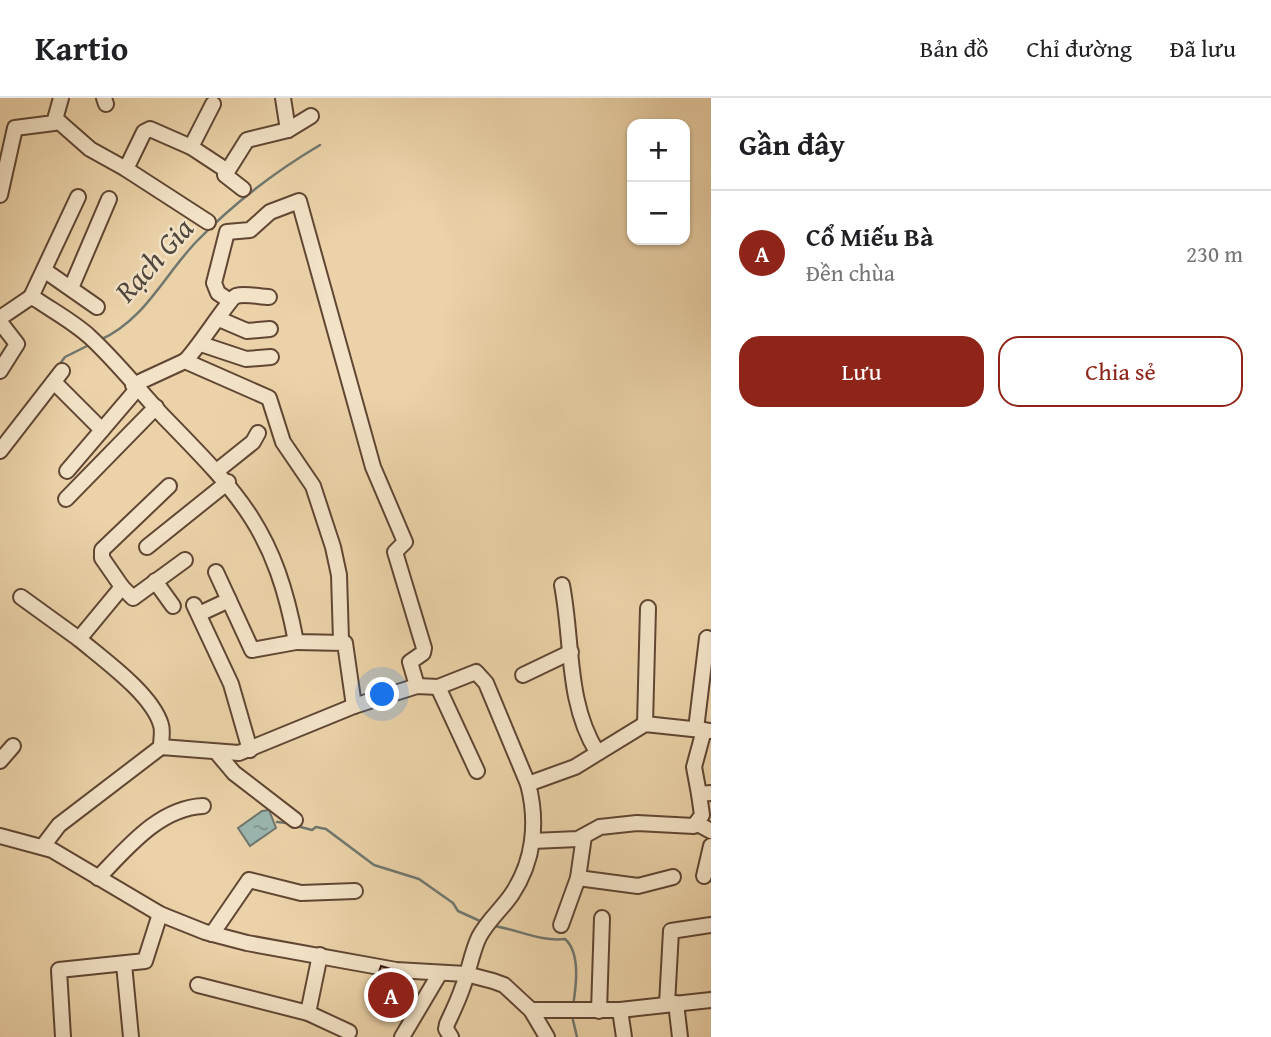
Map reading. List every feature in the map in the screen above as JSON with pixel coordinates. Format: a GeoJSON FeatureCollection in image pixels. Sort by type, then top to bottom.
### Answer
{"type":"FeatureCollection","features":[{"type":"Feature","properties":{"kind":"street"},"geometry":{"type":"LineString","coordinates":[[0,195],[15,128],[51,125],[57,120],[61,98]]}},
{"type":"Feature","properties":{"kind":"street"},"geometry":{"type":"LineString","coordinates":[[283,98],[288,130]]}},
{"type":"Feature","properties":{"kind":"street"},"geometry":{"type":"LineString","coordinates":[[191,147],[213,104]]}},
{"type":"Feature","properties":{"kind":"street"},"geometry":{"type":"LineString","coordinates":[[243,189],[227,178],[226,170],[247,140],[288,130],[311,116]]}},
{"type":"Feature","properties":{"kind":"street"},"geometry":{"type":"LineString","coordinates":[[57,120],[90,149],[208,222]]}},
{"type":"Feature","properties":{"kind":"street"},"geometry":{"type":"LineString","coordinates":[[126,169],[144,132],[150,129],[191,147],[226,170]]}},
{"type":"Feature","properties":{"kind":"street"},"geometry":{"type":"LineString","coordinates":[[0,371],[17,344],[0,320],[31,297],[78,197]]}},
{"type":"Feature","properties":{"kind":"street"},"geometry":{"type":"LineString","coordinates":[[71,288],[109,199]]}},
{"type":"Feature","properties":{"kind":"street"},"geometry":{"type":"LineString","coordinates":[[230,301],[218,293],[214,283],[227,232],[250,230],[270,212],[299,201],[373,467],[405,542],[395,552],[424,648],[423,653],[410,662],[416,686]]}},
{"type":"Feature","properties":{"kind":"street"},"geometry":{"type":"LineString","coordinates":[[44,270],[97,307]]}},
{"type":"Feature","properties":{"kind":"street"},"geometry":{"type":"LineString","coordinates":[[67,471],[135,387],[185,361],[201,344],[230,301],[240,295],[269,297]]}},
{"type":"Feature","properties":{"kind":"street"},"geometry":{"type":"LineString","coordinates":[[31,297],[90,336],[135,387],[228,482],[258,524],[277,565],[296,642]]}},
{"type":"Feature","properties":{"kind":"street"},"geometry":{"type":"LineString","coordinates":[[219,319],[247,331],[270,329]]}},
{"type":"Feature","properties":{"kind":"street"},"geometry":{"type":"LineString","coordinates":[[201,344],[246,359],[271,357]]}},
{"type":"Feature","properties":{"kind":"street"},"geometry":{"type":"LineString","coordinates":[[185,361],[269,398],[283,442],[313,486],[339,575],[341,640],[346,647],[354,706]]}},
{"type":"Feature","properties":{"kind":"street"},"geometry":{"type":"LineString","coordinates":[[0,451],[58,377],[102,430]]}},
{"type":"Feature","properties":{"kind":"street"},"geometry":{"type":"LineString","coordinates":[[66,499],[156,407]]}},
{"type":"Feature","properties":{"kind":"street"},"geometry":{"type":"LineString","coordinates":[[218,470],[253,442],[258,433]]}},
{"type":"Feature","properties":{"kind":"street"},"geometry":{"type":"LineString","coordinates":[[147,547],[228,482]]}},
{"type":"Feature","properties":{"kind":"street"},"geometry":{"type":"LineString","coordinates":[[169,485],[102,550],[102,558],[122,587],[134,598],[185,560]]}},
{"type":"Feature","properties":{"kind":"street"},"geometry":{"type":"LineString","coordinates":[[216,572],[253,651],[296,642],[341,640]]}},
{"type":"Feature","properties":{"kind":"street"},"geometry":{"type":"LineString","coordinates":[[155,581],[173,606]]}},
{"type":"Feature","properties":{"kind":"street"},"geometry":{"type":"LineString","coordinates":[[562,585],[579,715],[597,752]]}},
{"type":"Feature","properties":{"kind":"street"},"geometry":{"type":"LineString","coordinates":[[79,639],[122,587]]}},
{"type":"Feature","properties":{"kind":"street"},"geometry":{"type":"LineString","coordinates":[[21,597],[79,639],[125,678],[161,723],[161,747]]}},
{"type":"Feature","properties":{"kind":"street"},"geometry":{"type":"LineString","coordinates":[[229,600],[196,609],[231,684],[250,750]]}},
{"type":"Feature","properties":{"kind":"street"},"geometry":{"type":"LineString","coordinates":[[645,724],[648,608]]}},
{"type":"Feature","properties":{"kind":"street"},"geometry":{"type":"LineString","coordinates":[[698,824],[705,794],[694,767],[704,730],[707,638]]}},
{"type":"Feature","properties":{"kind":"street"},"geometry":{"type":"LineString","coordinates":[[523,675],[571,652]]}},
{"type":"Feature","properties":{"kind":"street"},"geometry":{"type":"LineString","coordinates":[[43,846],[59,825],[161,747],[194,748],[218,754],[250,750],[354,706],[416,686],[438,687],[469,673],[481,675],[528,784],[534,824],[532,841],[511,895],[494,914],[478,939],[446,1024],[451,1037]]}},
{"type":"Feature","properties":{"kind":"street"},"geometry":{"type":"LineString","coordinates":[[438,687],[477,771]]}},
{"type":"Feature","properties":{"kind":"street"},"geometry":{"type":"LineString","coordinates":[[528,784],[575,767],[645,724],[704,730]]}},
{"type":"Feature","properties":{"kind":"street"},"geometry":{"type":"LineString","coordinates":[[0,760],[13,746]]}},
{"type":"Feature","properties":{"kind":"street"},"geometry":{"type":"LineString","coordinates":[[218,754],[234,772],[295,820]]}},
{"type":"Feature","properties":{"kind":"street"},"geometry":{"type":"LineString","coordinates":[[98,878],[160,820],[184,807],[203,806]]}},
{"type":"Feature","properties":{"kind":"street"},"geometry":{"type":"LineString","coordinates":[[532,841],[570,840],[600,827],[638,823],[698,824],[711,831]]}},
{"type":"Feature","properties":{"kind":"street"},"geometry":{"type":"LineString","coordinates":[[0,836],[43,846],[160,914],[212,934],[247,943],[396,970],[466,974],[504,985],[531,1010],[547,1037]]}},
{"type":"Feature","properties":{"kind":"street"},"geometry":{"type":"LineString","coordinates":[[561,925],[578,878],[584,836]]}},
{"type":"Feature","properties":{"kind":"street"},"geometry":{"type":"LineString","coordinates":[[704,876],[711,846]]}},
{"type":"Feature","properties":{"kind":"street"},"geometry":{"type":"LineString","coordinates":[[578,878],[638,886],[673,877]]}},
{"type":"Feature","properties":{"kind":"street"},"geometry":{"type":"LineString","coordinates":[[212,934],[249,880],[302,893],[355,891]]}},
{"type":"Feature","properties":{"kind":"street"},"geometry":{"type":"LineString","coordinates":[[63,1037],[59,970],[145,961],[149,956],[160,914]]}},
{"type":"Feature","properties":{"kind":"street"},"geometry":{"type":"LineString","coordinates":[[599,1011],[602,918]]}},
{"type":"Feature","properties":{"kind":"street"},"geometry":{"type":"LineString","coordinates":[[680,1037],[672,1004],[671,931],[711,925]]}},
{"type":"Feature","properties":{"kind":"street"},"geometry":{"type":"LineString","coordinates":[[308,1013],[320,955]]}},
{"type":"Feature","properties":{"kind":"street"},"geometry":{"type":"LineString","coordinates":[[124,964],[131,1037]]}},
{"type":"Feature","properties":{"kind":"street"},"geometry":{"type":"LineString","coordinates":[[402,1037],[440,973]]}},
{"type":"Feature","properties":{"kind":"street"},"geometry":{"type":"LineString","coordinates":[[198,985],[308,1013],[349,1032]]}},
{"type":"Feature","properties":{"kind":"street"},"geometry":{"type":"LineString","coordinates":[[531,1010],[620,1010],[711,1000]]}},
{"type":"Feature","properties":{"kind":"street"},"geometry":{"type":"LineString","coordinates":[[620,1010],[624,1037]]}},
{"type":"Feature","properties":{"kind":"water"},"geometry":{"type":"Polygon","coordinates":[[[269,810],[276,828],[250,846],[238,828],[262,811],[269,810]]]}},
{"type":"Feature","properties":{"kind":"building"},"geometry":{"type":"Polygon","coordinates":[[[381,966],[400,972],[394,989],[375,983],[381,966]]]}},
{"type":"Feature","properties":{"kind":"waterway","name":"Rạch Gia"},"geometry":{"type":"LineString","coordinates":[[100,340],[130,321],[142,309],[185,254],[225,214],[271,177],[320,145]]}},
{"type":"Feature","properties":{"kind":"waterway","name":"Rạch Gia"},"geometry":{"type":"LineString","coordinates":[[59,365],[65,357],[91,344]]}},
{"type":"Feature","properties":{"kind":"waterway"},"geometry":{"type":"LineString","coordinates":[[277,822],[287,823]]}},
{"type":"Feature","properties":{"kind":"waterway"},"geometry":{"type":"LineString","coordinates":[[293,825],[312,830],[316,827],[326,829],[374,865],[419,879],[453,903],[458,911],[480,921]]}},
{"type":"Feature","properties":{"kind":"waterway"},"geometry":{"type":"LineString","coordinates":[[494,926],[539,937],[565,939],[575,961],[573,1006]]}},
{"type":"Feature","properties":{"kind":"waterway"},"geometry":{"type":"LineString","coordinates":[[572,1016],[577,1037]]}},
{"type":"Feature","properties":{"kind":"place","name":"Cổ Miếu Bà"},"geometry":{"type":"Point","coordinates":[391,995]}}]}
